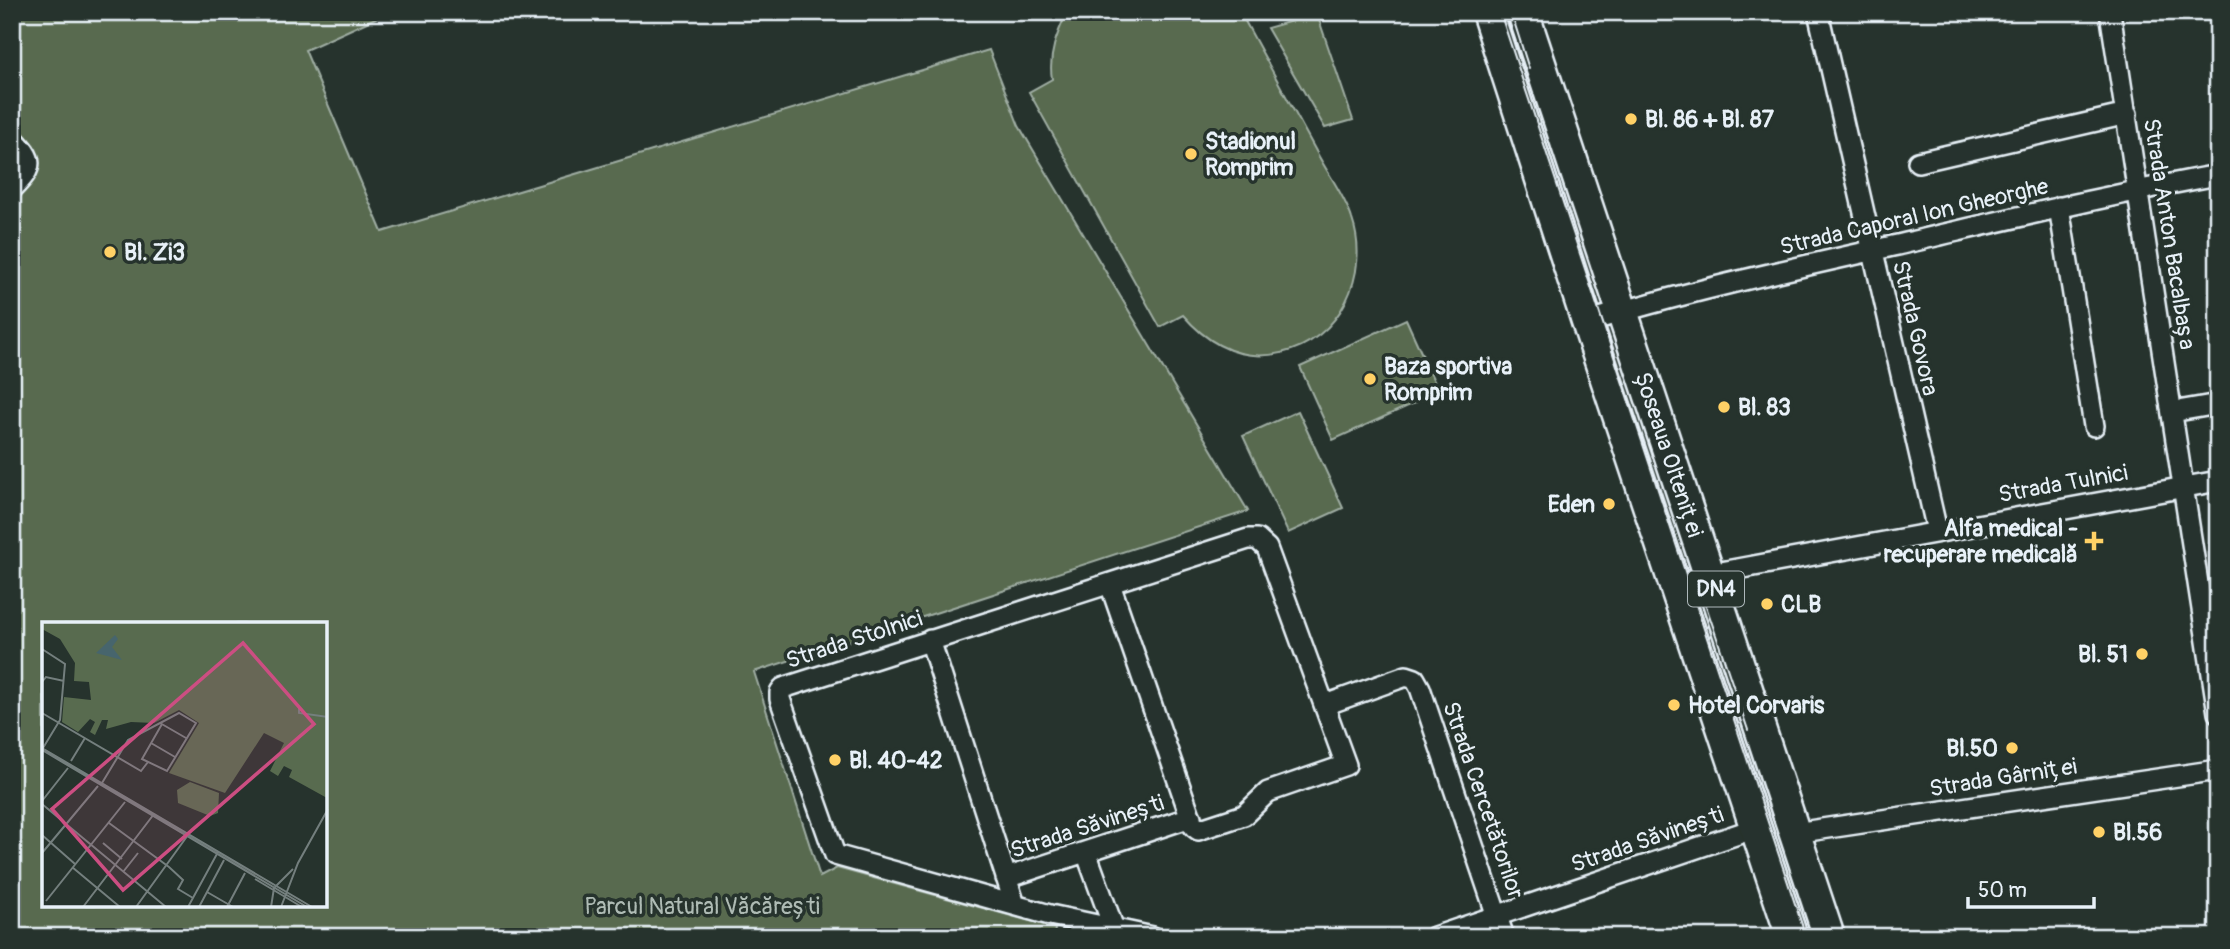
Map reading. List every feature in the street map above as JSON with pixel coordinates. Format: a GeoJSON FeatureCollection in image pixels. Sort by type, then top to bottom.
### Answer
{"type":"FeatureCollection","features":[{"type":"Feature","properties":{"kind":"main road","name":"Șoseaua Olteniței"},"geometry":{"type":"LineString","coordinates":[[1487,12],[1587,323],[1792,937]]}},
{"type":"Feature","properties":{"kind":"main road","name":"Șoseaua Olteniței"},"geometry":{"type":"LineString","coordinates":[[1523,12],[1829,937]]}},
{"type":"Feature","properties":{"kind":"street","name":"Strada Govora"},"geometry":{"type":"LineString","coordinates":[[1818,12],[1937,531]]}},
{"type":"Feature","properties":{"kind":"street","name":"Strada Anton Bacalbașa"},"geometry":{"type":"LineString","coordinates":[[2110,12],[2218,713]]}},
{"type":"Feature","properties":{"kind":"street"},"geometry":{"type":"LineString","coordinates":[[1918,162],[2127,114]]}},
{"type":"Feature","properties":{"kind":"street"},"geometry":{"type":"LineString","coordinates":[[12,137],[24,150],[30,161],[30,169],[12,189]]}},
{"type":"Feature","properties":{"kind":"street","name":"Strada Caporal Ion Gheorghe"},"geometry":{"type":"LineString","coordinates":[[1587,323],[1873,250],[2059,207],[2218,175]]}},
{"type":"Feature","properties":{"kind":"street"},"geometry":{"type":"LineString","coordinates":[[2059,207],[2094,426]]}},
{"type":"Feature","properties":{"kind":"street"},"geometry":{"type":"LineString","coordinates":[[2172,412],[2218,404]]}},
{"type":"Feature","properties":{"kind":"street","name":"Strada Tulnici"},"geometry":{"type":"LineString","coordinates":[[1710,574],[2218,481]]}},
{"type":"Feature","properties":{"kind":"street","name":"Strada Stolnici"},"geometry":{"type":"LineString","coordinates":[[1015,905],[835,855],[780,699],[783,688],[1248,539],[1263,543],[1267,548],[1325,705]]}},
{"type":"Feature","properties":{"kind":"street"},"geometry":{"type":"LineString","coordinates":[[1110,584],[1191,817]]}},
{"type":"Feature","properties":{"kind":"street"},"geometry":{"type":"LineString","coordinates":[[930,640],[1015,905],[1153,937]]}},
{"type":"Feature","properties":{"kind":"street","name":"Strada Cercetătorilor"},"geometry":{"type":"LineString","coordinates":[[1325,705],[1406,677],[1415,679],[1504,937]]}},
{"type":"Feature","properties":{"kind":"street","name":"Strada Săvinești"},"geometry":{"type":"LineString","coordinates":[[1006,878],[1191,817],[1198,830],[1214,826],[1244,815],[1268,792],[1346,765],[1325,705]]}},
{"type":"Feature","properties":{"kind":"street","name":"Strada Gârniței"},"geometry":{"type":"LineString","coordinates":[[1795,833],[2218,770]]}},
{"type":"Feature","properties":{"kind":"street","name":"Strada Săvinești"},"geometry":{"type":"LineString","coordinates":[[1434,937],[1756,828]]}},
{"type":"Feature","properties":{"kind":"street"},"geometry":{"type":"LineString","coordinates":[[1086,852],[1114,929]]}},
{"type":"Feature","properties":{"kind":"green space","name":"Parcul Natural Văcărești"},"geometry":{"type":"Polygon","coordinates":[[[12,12],[389,12],[305,50],[382,232],[989,50],[1019,126],[1248,511],[754,672],[820,877],[837,868],[1055,928],[1054,937],[12,937],[12,12]]]}},
{"type":"Feature","properties":{"kind":"green space","name":"Stadionul Romprim"},"geometry":{"type":"Polygon","coordinates":[[[1067,12],[1240,12],[1341,194],[1352,219],[1357,240],[1353,282],[1346,302],[1320,335],[1302,346],[1281,353],[1252,355],[1239,353],[1215,343],[1183,315],[1160,327],[1029,92],[1052,79],[1052,53],[1067,12]]]}},
{"type":"Feature","properties":{"kind":"green space"},"geometry":{"type":"Polygon","coordinates":[[[1317,14],[1353,120],[1325,128],[1267,28],[1317,14]]]}},
{"type":"Feature","properties":{"kind":"green space","name":"Baza sportiva Romprim"},"geometry":{"type":"Polygon","coordinates":[[[1406,319],[1439,392],[1333,440],[1300,367],[1406,319]]]}},
{"type":"Feature","properties":{"kind":"green space"},"geometry":{"type":"Polygon","coordinates":[[[1298,411],[1343,508],[1288,533],[1243,436],[1298,411]]]}},
{"type":"Feature","properties":{"kind":"tram line"},"geometry":{"type":"LineString","coordinates":[[1500,12],[1806,937]]}},
{"type":"Feature","properties":{"kind":"tram line"},"geometry":{"type":"LineString","coordinates":[[1511,12],[1529,69]]}},
{"type":"Feature","properties":{"kind":"tram line"},"geometry":{"type":"LineString","coordinates":[[1702,594],[1748,730]]}},
{"type":"Feature","properties":{"kind":"place","name":"Bl. 86 + Bl. 87"},"geometry":{"type":"Point","coordinates":[1631,119]}},
{"type":"Feature","properties":{"kind":"place","name":"Stadionul Romprim"},"geometry":{"type":"Point","coordinates":[1191,154]}},
{"type":"Feature","properties":{"kind":"place","name":"Bl. Zi3"},"geometry":{"type":"Point","coordinates":[110,252]}},
{"type":"Feature","properties":{"kind":"place","name":"Baza sportiva Romprim"},"geometry":{"type":"Point","coordinates":[1370,379]}},
{"type":"Feature","properties":{"kind":"place","name":"Bl. 83"},"geometry":{"type":"Point","coordinates":[1724,407]}},
{"type":"Feature","properties":{"kind":"place","name":"Eden"},"geometry":{"type":"Point","coordinates":[1609,504]}},
{"type":"Feature","properties":{"kind":"place","name":"Alfa medical - recuperare medicală"},"geometry":{"type":"Point","coordinates":[2094,541]}},
{"type":"Feature","properties":{"kind":"place","name":"CLB"},"geometry":{"type":"Point","coordinates":[1767,604]}},
{"type":"Feature","properties":{"kind":"place","name":"Bl. 51"},"geometry":{"type":"Point","coordinates":[2142,654]}},
{"type":"Feature","properties":{"kind":"place","name":"Hotel Corvaris"},"geometry":{"type":"Point","coordinates":[1674,705]}},
{"type":"Feature","properties":{"kind":"place","name":"Bl.50"},"geometry":{"type":"Point","coordinates":[2012,748]}},
{"type":"Feature","properties":{"kind":"place","name":"Bl. 40-42"},"geometry":{"type":"Point","coordinates":[835,760]}},
{"type":"Feature","properties":{"kind":"place","name":"Bl.56"},"geometry":{"type":"Point","coordinates":[2099,832]}}]}
